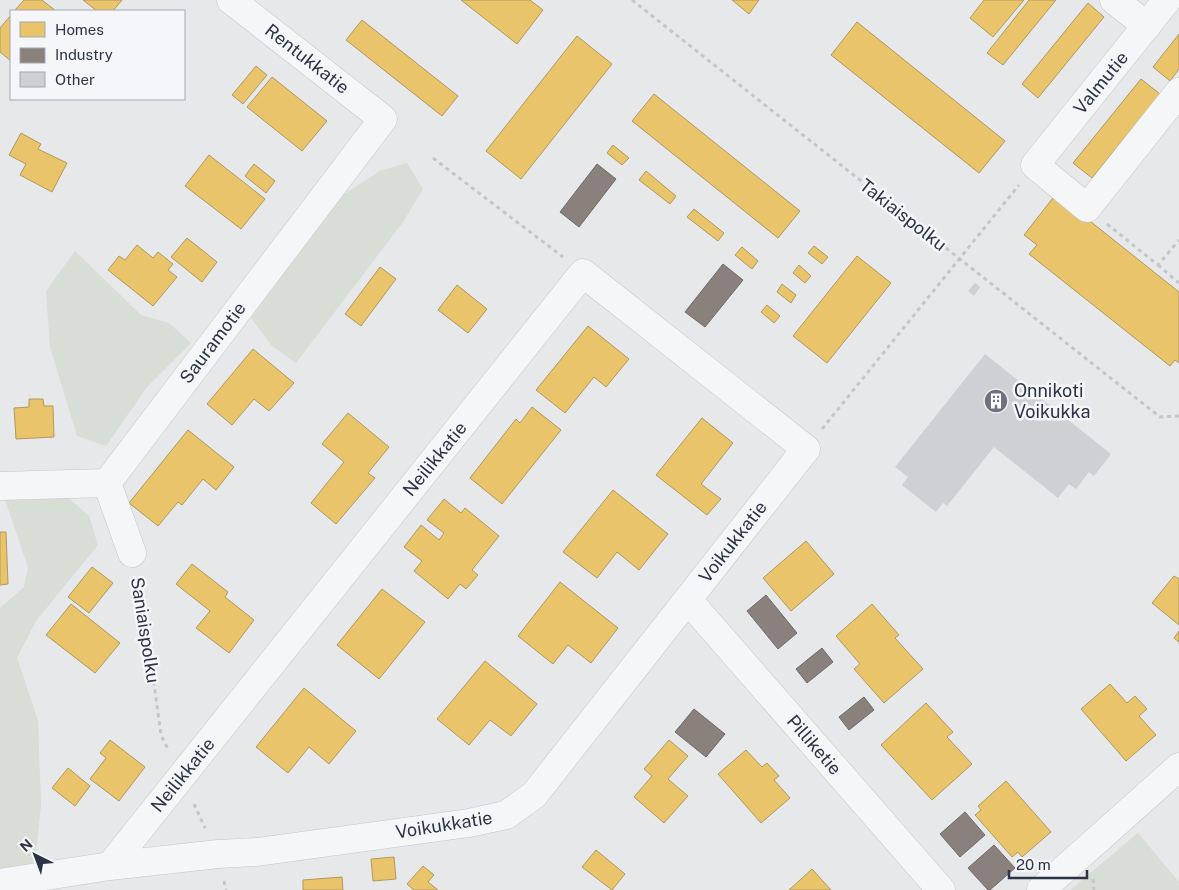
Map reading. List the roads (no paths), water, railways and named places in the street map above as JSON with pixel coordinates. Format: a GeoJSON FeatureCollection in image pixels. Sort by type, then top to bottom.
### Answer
{"type":"FeatureCollection","features":[{"type":"Feature","properties":{"kind":"street","name":"Rentukkatie"},"geometry":{"type":"LineString","coordinates":[[231,0],[383,119]]}},
{"type":"Feature","properties":{"kind":"street"},"geometry":{"type":"LineString","coordinates":[[1114,0],[1147,26]]}},
{"type":"Feature","properties":{"kind":"street","name":"Valmutie"},"geometry":{"type":"LineString","coordinates":[[1167,0],[1035,165],[1087,208],[1179,92]]}},
{"type":"Feature","properties":{"kind":"street","name":"Sauramotie"},"geometry":{"type":"LineString","coordinates":[[107,482],[383,119]]}},
{"type":"Feature","properties":{"kind":"street","name":"Neilikkatie"},"geometry":{"type":"LineString","coordinates":[[110,866],[583,273],[806,449]]}},
{"type":"Feature","properties":{"kind":"street","name":"Voikukkatie"},"geometry":{"type":"LineString","coordinates":[[0,883],[110,866],[257,852],[469,823],[506,815],[534,795],[806,449]]}},
{"type":"Feature","properties":{"kind":"street"},"geometry":{"type":"LineString","coordinates":[[0,486],[107,482]]}},
{"type":"Feature","properties":{"kind":"street","name":"Saniaispolku"},"geometry":{"type":"LineString","coordinates":[[107,482],[132,554]]}},
{"type":"Feature","properties":{"kind":"street","name":"Pilliketie"},"geometry":{"type":"LineString","coordinates":[[688,600],[941,890]]}},
{"type":"Feature","properties":{"kind":"street"},"geometry":{"type":"LineString","coordinates":[[1041,890],[1179,767]]}},
{"type":"Feature","properties":{"kind":"place","name":"Onnikoti Voikukka"},"geometry":{"type":"Point","coordinates":[996,401]}}]}
